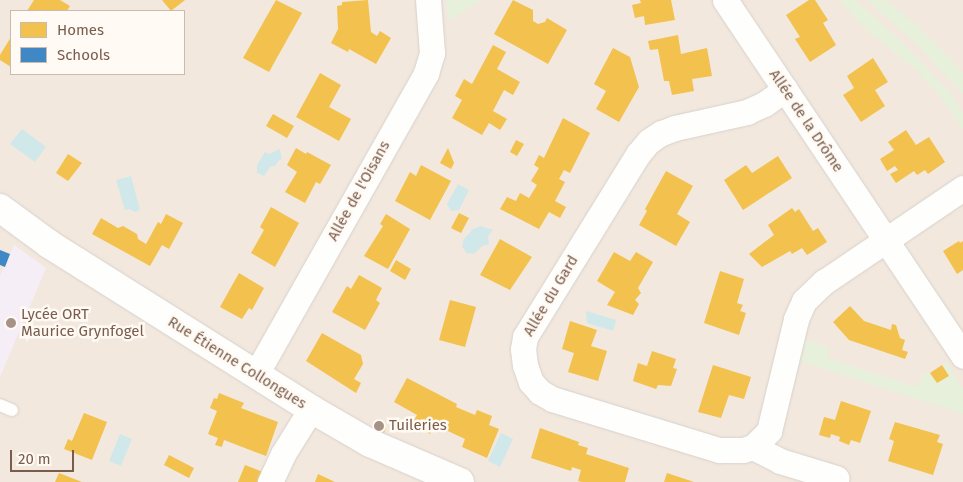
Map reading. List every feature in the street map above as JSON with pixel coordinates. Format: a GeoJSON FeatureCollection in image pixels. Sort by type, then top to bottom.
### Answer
{"type":"FeatureCollection","features":[{"type":"Feature","properties":{"kind":"main road","name":"Rue Étienne Collongues"},"geometry":{"type":"LineString","coordinates":[[0,208],[55,248],[311,409],[370,443],[460,482]]}},
{"type":"Feature","properties":{"kind":"street","name":"Allée de l'Oisans"},"geometry":{"type":"LineString","coordinates":[[256,374],[426,73],[432,53],[428,0]]}},
{"type":"Feature","properties":{"kind":"street","name":"Allée de la Drôme"},"geometry":{"type":"LineString","coordinates":[[726,1],[963,356]]}},
{"type":"Feature","properties":{"kind":"street","name":"Allée du Gard"},"geometry":{"type":"LineString","coordinates":[[753,447],[743,450],[719,450],[552,399],[540,392],[531,382],[525,365],[523,343],[638,154],[649,141],[675,128],[747,112],[764,104],[785,89]]}},
{"type":"Feature","properties":{"kind":"street"},"geometry":{"type":"LineString","coordinates":[[836,478],[780,461],[753,447],[769,431],[796,319],[804,301],[824,282],[963,188]]}},
{"type":"Feature","properties":{"kind":"street"},"geometry":{"type":"LineString","coordinates":[[270,482],[283,454],[311,409]]}},
{"type":"Feature","properties":{"kind":"shaded area"},"geometry":{"type":"Polygon","coordinates":[[[0,0],[963,0],[963,482],[0,482],[0,0]]]}},
{"type":"Feature","properties":{"kind":"shaded area","name":"Lycée ORT Maurice Grynfogel"},"geometry":{"type":"Polygon","coordinates":[[[14,245],[46,268],[0,377],[0,276],[14,245]]]}},
{"type":"Feature","properties":{"kind":"green space"},"geometry":{"type":"Polygon","coordinates":[[[446,0],[481,0],[449,21],[446,0]]]}},
{"type":"Feature","properties":{"kind":"green space"},"geometry":{"type":"Polygon","coordinates":[[[838,0],[856,0],[909,49],[950,93],[963,112],[963,129],[938,94],[916,70],[869,32],[838,0]]]}},
{"type":"Feature","properties":{"kind":"green space"},"geometry":{"type":"Polygon","coordinates":[[[867,0],[886,0],[911,20],[963,72],[963,94],[914,42],[867,0]]]}},
{"type":"Feature","properties":{"kind":"green space"},"geometry":{"type":"Polygon","coordinates":[[[805,340],[829,348],[827,358],[917,387],[924,373],[930,373],[938,383],[949,376],[942,365],[946,362],[963,388],[963,414],[800,361],[805,340]]]}},
{"type":"Feature","properties":{"kind":"water"},"geometry":{"type":"Polygon","coordinates":[[[22,129],[46,147],[35,162],[10,144],[22,129]]]}},
{"type":"Feature","properties":{"kind":"water"},"geometry":{"type":"Polygon","coordinates":[[[280,149],[282,160],[280,159],[275,166],[271,166],[264,176],[257,173],[257,165],[265,152],[269,154],[280,149]]]}},
{"type":"Feature","properties":{"kind":"water"},"geometry":{"type":"Polygon","coordinates":[[[131,176],[140,210],[135,212],[129,209],[125,210],[116,180],[131,176]]]}},
{"type":"Feature","properties":{"kind":"water"},"geometry":{"type":"Polygon","coordinates":[[[458,184],[469,190],[459,210],[451,211],[447,204],[458,184]]]}},
{"type":"Feature","properties":{"kind":"water"},"geometry":{"type":"Polygon","coordinates":[[[481,226],[493,230],[488,236],[489,244],[482,246],[474,254],[467,253],[462,247],[464,239],[473,229],[481,226]]]}},
{"type":"Feature","properties":{"kind":"water"},"geometry":{"type":"Polygon","coordinates":[[[586,311],[616,320],[613,331],[587,323],[586,311]]]}},
{"type":"Feature","properties":{"kind":"water"},"geometry":{"type":"Polygon","coordinates":[[[501,433],[513,439],[500,467],[488,461],[501,433]]]}},
{"type":"Feature","properties":{"kind":"water"},"geometry":{"type":"Polygon","coordinates":[[[120,434],[132,439],[121,466],[109,461],[120,434]]]}},
{"type":"Feature","properties":{"kind":"building: Homes"},"geometry":{"type":"Polygon","coordinates":[[[34,0],[60,0],[70,6],[68,10],[28,10],[34,0]]]}},
{"type":"Feature","properties":{"kind":"building: Homes"},"geometry":{"type":"Polygon","coordinates":[[[162,0],[185,0],[172,10],[162,0]]]}},
{"type":"Feature","properties":{"kind":"building: Homes"},"geometry":{"type":"Polygon","coordinates":[[[276,0],[302,13],[269,72],[243,58],[276,0]]]}},
{"type":"Feature","properties":{"kind":"building: Homes"},"geometry":{"type":"Polygon","coordinates":[[[368,0],[371,32],[377,36],[380,31],[391,38],[376,64],[349,49],[348,52],[331,43],[338,29],[337,6],[342,5],[342,2],[368,0]]]}},
{"type":"Feature","properties":{"kind":"building: Homes"},"geometry":{"type":"Polygon","coordinates":[[[513,0],[533,10],[533,21],[538,24],[545,22],[547,18],[567,30],[548,64],[494,34],[513,0]]]}},
{"type":"Feature","properties":{"kind":"building: Homes"},"geometry":{"type":"Polygon","coordinates":[[[640,0],[671,0],[675,20],[645,25],[644,16],[635,18],[632,5],[641,3],[640,0]]]}},
{"type":"Feature","properties":{"kind":"building: Homes"},"geometry":{"type":"Polygon","coordinates":[[[809,0],[815,0],[828,20],[823,23],[836,45],[810,62],[795,39],[800,37],[786,15],[809,0]]]}},
{"type":"Feature","properties":{"kind":"building: Homes"},"geometry":{"type":"Polygon","coordinates":[[[678,35],[681,54],[707,48],[712,76],[692,79],[694,91],[672,95],[669,81],[664,81],[658,49],[650,50],[648,41],[678,35]]]}},
{"type":"Feature","properties":{"kind":"building: Homes"},"geometry":{"type":"Polygon","coordinates":[[[10,39],[10,66],[0,60],[0,55],[10,39]]]}},
{"type":"Feature","properties":{"kind":"building: Homes"},"geometry":{"type":"Polygon","coordinates":[[[493,45],[506,52],[497,69],[520,82],[513,95],[504,90],[493,111],[507,119],[500,130],[489,123],[482,135],[452,118],[462,100],[455,96],[464,79],[472,84],[493,45]]]}},
{"type":"Feature","properties":{"kind":"building: Homes"},"geometry":{"type":"Polygon","coordinates":[[[613,48],[630,57],[639,87],[619,122],[596,109],[606,91],[594,84],[613,48]]]}},
{"type":"Feature","properties":{"kind":"building: Homes"},"geometry":{"type":"Polygon","coordinates":[[[873,58],[888,82],[875,90],[885,106],[861,122],[843,95],[854,88],[847,76],[873,58]]]}},
{"type":"Feature","properties":{"kind":"building: Homes"},"geometry":{"type":"Polygon","coordinates":[[[320,73],[341,85],[329,107],[351,119],[339,141],[296,117],[320,73]]]}},
{"type":"Feature","properties":{"kind":"building: Homes"},"geometry":{"type":"Polygon","coordinates":[[[273,114],[294,126],[287,138],[266,126],[273,114]]]}},
{"type":"Feature","properties":{"kind":"building: Homes"},"geometry":{"type":"Polygon","coordinates":[[[563,118],[590,133],[570,173],[564,170],[559,179],[565,182],[555,201],[566,207],[560,218],[549,212],[539,229],[500,209],[507,197],[516,201],[520,193],[529,198],[537,185],[531,181],[539,168],[534,165],[539,155],[544,158],[563,118]]]}},
{"type":"Feature","properties":{"kind":"building: Homes"},"geometry":{"type":"Polygon","coordinates":[[[906,130],[916,145],[929,137],[945,162],[928,174],[925,170],[917,175],[914,171],[896,183],[890,174],[898,170],[895,166],[887,171],[880,159],[894,150],[888,142],[906,130]]]}},
{"type":"Feature","properties":{"kind":"building: Homes"},"geometry":{"type":"Polygon","coordinates":[[[516,140],[524,144],[517,156],[510,152],[516,140]]]}},
{"type":"Feature","properties":{"kind":"building: Homes"},"geometry":{"type":"Polygon","coordinates":[[[296,148],[331,165],[320,184],[316,182],[305,203],[285,192],[297,172],[287,165],[296,148]]]}},
{"type":"Feature","properties":{"kind":"building: Homes"},"geometry":{"type":"Polygon","coordinates":[[[448,148],[454,163],[451,169],[440,163],[448,148]]]}},
{"type":"Feature","properties":{"kind":"building: Homes"},"geometry":{"type":"Polygon","coordinates":[[[68,154],[82,163],[68,181],[56,173],[68,154]]]}},
{"type":"Feature","properties":{"kind":"building: Homes"},"geometry":{"type":"Polygon","coordinates":[[[778,156],[792,178],[743,210],[724,180],[746,165],[752,173],[778,156]]]}},
{"type":"Feature","properties":{"kind":"building: Homes"},"geometry":{"type":"Polygon","coordinates":[[[421,165],[451,181],[430,220],[395,201],[410,172],[416,176],[421,165]]]}},
{"type":"Feature","properties":{"kind":"building: Homes"},"geometry":{"type":"Polygon","coordinates":[[[666,171],[693,186],[677,214],[690,222],[676,246],[639,225],[647,211],[645,209],[666,171]]]}},
{"type":"Feature","properties":{"kind":"building: Homes"},"geometry":{"type":"Polygon","coordinates":[[[271,207],[299,223],[275,267],[251,253],[264,230],[260,227],[271,207]]]}},
{"type":"Feature","properties":{"kind":"building: Homes"},"geometry":{"type":"Polygon","coordinates":[[[792,208],[795,212],[799,209],[813,231],[818,228],[827,242],[807,255],[802,248],[792,254],[790,251],[762,267],[749,254],[774,235],[768,225],[792,208]]]}},
{"type":"Feature","properties":{"kind":"building: Homes"},"geometry":{"type":"Polygon","coordinates":[[[459,213],[469,218],[461,233],[451,228],[459,213]]]}},
{"type":"Feature","properties":{"kind":"building: Homes"},"geometry":{"type":"Polygon","coordinates":[[[166,214],[183,223],[169,249],[162,245],[150,266],[92,234],[101,218],[118,228],[123,226],[137,234],[138,239],[146,244],[158,222],[161,224],[166,214]]]}},
{"type":"Feature","properties":{"kind":"building: Homes"},"geometry":{"type":"Polygon","coordinates":[[[386,214],[410,229],[388,269],[364,256],[383,226],[380,224],[386,214]]]}},
{"type":"Feature","properties":{"kind":"building: Homes"},"geometry":{"type":"Polygon","coordinates":[[[500,239],[532,257],[510,290],[480,275],[500,239]]]}},
{"type":"Feature","properties":{"kind":"building: Homes"},"geometry":{"type":"Polygon","coordinates":[[[959,241],[960,243],[963,241],[963,270],[957,274],[943,251],[959,241]]]}},
{"type":"Feature","properties":{"kind":"building: Homes"},"geometry":{"type":"Polygon","coordinates":[[[614,252],[630,261],[636,252],[653,262],[638,288],[641,293],[635,300],[639,304],[633,315],[607,305],[615,292],[597,281],[614,252]]]}},
{"type":"Feature","properties":{"kind":"building: Homes"},"geometry":{"type":"Polygon","coordinates":[[[396,260],[411,269],[405,280],[390,271],[396,260]]]}},
{"type":"Feature","properties":{"kind":"building: Homes"},"geometry":{"type":"Polygon","coordinates":[[[720,271],[744,279],[737,303],[743,305],[740,311],[746,313],[739,335],[704,323],[720,271]]]}},
{"type":"Feature","properties":{"kind":"building: Homes"},"geometry":{"type":"Polygon","coordinates":[[[239,273],[264,288],[252,310],[249,308],[242,319],[220,307],[239,273]]]}},
{"type":"Feature","properties":{"kind":"building: Homes"},"geometry":{"type":"Polygon","coordinates":[[[359,275],[382,288],[376,300],[380,303],[365,330],[332,312],[347,286],[351,289],[359,275]]]}},
{"type":"Feature","properties":{"kind":"building: Homes"},"geometry":{"type":"Polygon","coordinates":[[[450,300],[476,307],[465,347],[439,340],[450,300]]]}},
{"type":"Feature","properties":{"kind":"building: Homes"},"geometry":{"type":"Polygon","coordinates":[[[850,306],[864,321],[891,330],[892,324],[896,325],[900,338],[905,340],[902,350],[908,352],[905,359],[849,340],[833,322],[850,306]]]}},
{"type":"Feature","properties":{"kind":"building: Homes"},"geometry":{"type":"Polygon","coordinates":[[[570,321],[597,330],[591,346],[607,351],[598,381],[568,372],[574,353],[562,349],[570,321]]]}},
{"type":"Feature","properties":{"kind":"building: Homes"},"geometry":{"type":"Polygon","coordinates":[[[322,333],[361,355],[363,364],[354,379],[361,383],[356,393],[306,361],[322,333]]]}},
{"type":"Feature","properties":{"kind":"building: Homes"},"geometry":{"type":"Polygon","coordinates":[[[652,351],[676,359],[673,368],[677,369],[671,386],[658,385],[656,389],[633,381],[638,363],[647,366],[652,351]]]}},
{"type":"Feature","properties":{"kind":"building: Homes"},"geometry":{"type":"Polygon","coordinates":[[[713,365],[751,377],[744,399],[729,395],[721,418],[698,412],[713,365]]]}},
{"type":"Feature","properties":{"kind":"building: Homes"},"geometry":{"type":"Polygon","coordinates":[[[942,365],[949,376],[937,383],[930,373],[942,365]]]}},
{"type":"Feature","properties":{"kind":"building: Homes"},"geometry":{"type":"Polygon","coordinates":[[[407,378],[457,404],[456,407],[475,415],[477,410],[492,416],[489,425],[499,429],[487,458],[462,447],[465,439],[435,425],[430,434],[412,424],[417,415],[394,402],[407,378]]]}},
{"type":"Feature","properties":{"kind":"building: Homes"},"geometry":{"type":"Polygon","coordinates":[[[219,393],[244,403],[241,408],[278,422],[266,456],[224,440],[222,447],[215,445],[218,438],[208,434],[217,411],[210,408],[214,398],[217,399],[219,393]]]}},
{"type":"Feature","properties":{"kind":"building: Homes"},"geometry":{"type":"Polygon","coordinates":[[[841,401],[871,411],[860,443],[851,440],[849,445],[839,441],[840,437],[831,434],[830,438],[819,435],[824,417],[835,420],[841,401]]]}},
{"type":"Feature","properties":{"kind":"building: Homes"},"geometry":{"type":"Polygon","coordinates":[[[84,413],[107,422],[92,460],[64,449],[68,439],[72,441],[84,413]]]}},
{"type":"Feature","properties":{"kind":"building: Homes"},"geometry":{"type":"Polygon","coordinates":[[[374,422],[386,428],[384,433],[372,427],[374,422]]]}},
{"type":"Feature","properties":{"kind":"building: Homes"},"geometry":{"type":"Polygon","coordinates":[[[895,422],[940,435],[937,442],[943,444],[933,475],[888,461],[894,441],[889,439],[895,422]]]}},
{"type":"Feature","properties":{"kind":"building: Homes"},"geometry":{"type":"Polygon","coordinates":[[[540,428],[579,442],[578,445],[588,448],[586,454],[629,468],[625,482],[578,481],[581,470],[572,467],[571,471],[531,458],[540,428]]]}},
{"type":"Feature","properties":{"kind":"building: Homes"},"geometry":{"type":"Polygon","coordinates":[[[169,455],[194,468],[189,478],[164,465],[169,455]]]}},
{"type":"Feature","properties":{"kind":"building: Homes"},"geometry":{"type":"Polygon","coordinates":[[[245,465],[263,472],[259,482],[238,482],[245,465]]]}},
{"type":"Feature","properties":{"kind":"building: Homes"},"geometry":{"type":"Polygon","coordinates":[[[59,473],[82,482],[55,482],[59,473]]]}},
{"type":"Feature","properties":{"kind":"building: Homes"},"geometry":{"type":"Polygon","coordinates":[[[667,473],[694,482],[664,482],[667,473]]]}},
{"type":"Feature","properties":{"kind":"building: Homes"},"geometry":{"type":"Polygon","coordinates":[[[318,474],[335,482],[315,482],[318,474]]]}},
{"type":"Feature","properties":{"kind":"building: Schools"},"geometry":{"type":"Polygon","coordinates":[[[0,250],[10,254],[5,267],[0,265],[0,250]]]}},
{"type":"Feature","properties":{"kind":"place","name":"Lycée ORT Maurice Grynfogel"},"geometry":{"type":"Point","coordinates":[11,323]}},
{"type":"Feature","properties":{"kind":"place","name":"Tuileries"},"geometry":{"type":"Point","coordinates":[379,426]}}]}
